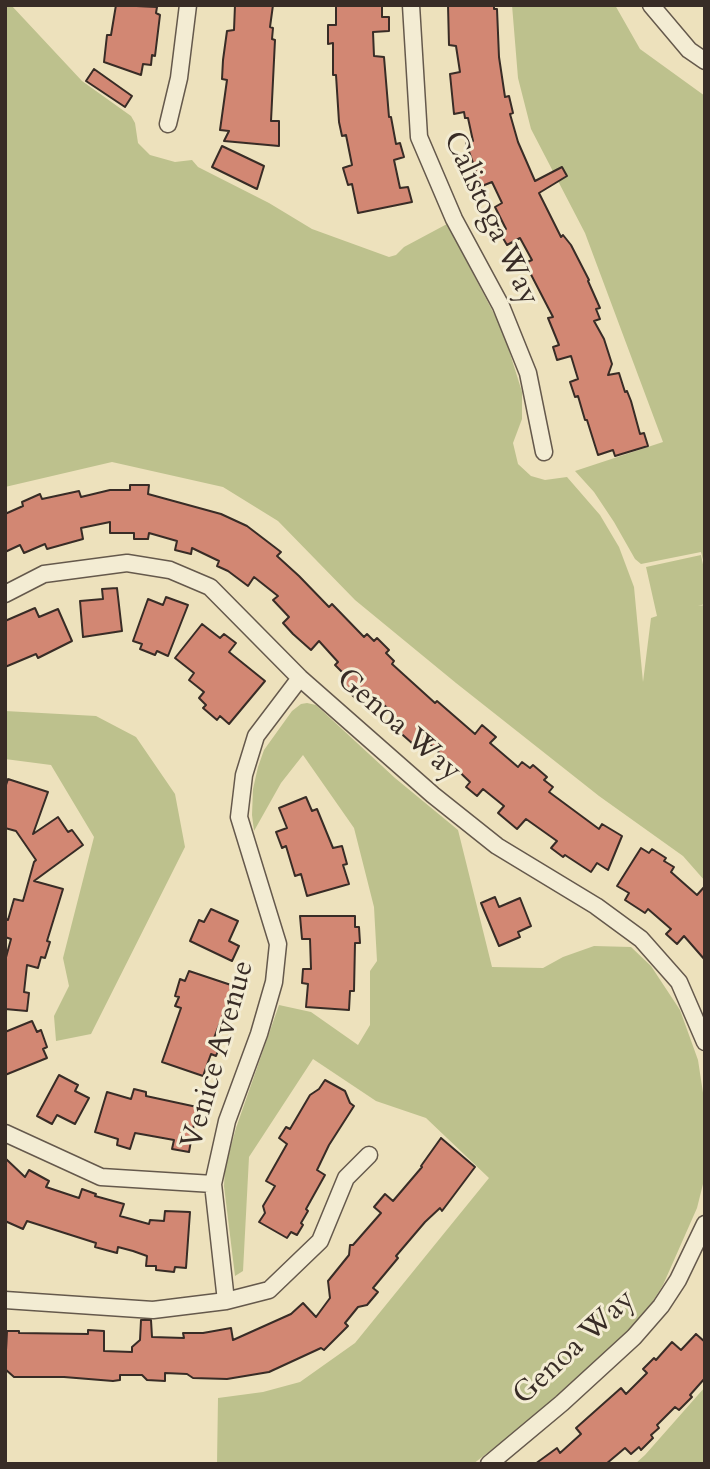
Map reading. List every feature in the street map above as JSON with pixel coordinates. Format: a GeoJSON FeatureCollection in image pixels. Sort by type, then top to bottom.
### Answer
{"type":"FeatureCollection","features":[{"type":"Feature","properties":{"kind":"street"},"geometry":{"type":"LineString","coordinates":[[168,124],[179,78],[188,5]]}},
{"type":"Feature","properties":{"kind":"street","name":"Calistoga Way"},"geometry":{"type":"LineString","coordinates":[[411,5],[419,137],[454,219],[501,306],[528,373],[544,452]]}},
{"type":"Feature","properties":{"kind":"street"},"geometry":{"type":"LineString","coordinates":[[651,5],[689,50],[705,61]]}},
{"type":"Feature","properties":{"kind":"street","name":"Genoa Way"},"geometry":{"type":"LineString","coordinates":[[5,594],[44,574],[127,563],[170,570],[210,587],[300,678],[433,795],[497,846],[596,906],[642,940],[679,982],[705,1042]]}},
{"type":"Feature","properties":{"kind":"street","name":"Venice Avenue"},"geometry":{"type":"LineString","coordinates":[[226,1301],[213,1184],[227,1121],[259,1034],[274,982],[278,944],[239,817],[244,775],[256,736],[300,678]]}},
{"type":"Feature","properties":{"kind":"street"},"geometry":{"type":"LineString","coordinates":[[5,1133],[101,1177],[213,1184]]}},
{"type":"Feature","properties":{"kind":"street"},"geometry":{"type":"LineString","coordinates":[[5,1300],[153,1310],[226,1301],[269,1290],[320,1241],[346,1178],[369,1155]]}},
{"type":"Feature","properties":{"kind":"street","name":"Genoa Way"},"geometry":{"type":"LineString","coordinates":[[489,1464],[562,1403],[634,1337],[661,1306],[678,1280],[705,1224]]}},
{"type":"Feature","properties":{"kind":"green space"},"geometry":{"type":"Polygon","coordinates":[[[5,5],[11,5],[82,81],[131,116],[135,123],[138,143],[150,155],[175,162],[192,160],[198,167],[269,203],[312,229],[389,257],[447,224],[503,331],[522,392],[522,419],[513,443],[518,464],[531,476],[545,480],[567,477],[600,515],[619,547],[634,587],[643,682],[651,618],[657,616],[646,567],[701,555],[705,574],[705,604],[698,606],[705,605],[705,881],[683,856],[599,796],[355,600],[278,521],[223,487],[112,462],[5,487],[5,5]]]}},
{"type":"Feature","properties":{"kind":"green space"},"geometry":{"type":"Polygon","coordinates":[[[512,5],[615,5],[640,49],[705,96],[705,568],[701,552],[641,564],[635,559],[594,492],[575,471],[663,442],[585,233],[531,129],[518,78],[512,5]]]}},
{"type":"Feature","properties":{"kind":"green space"},"geometry":{"type":"Polygon","coordinates":[[[307,703],[316,705],[395,778],[458,830],[492,967],[543,968],[563,957],[594,946],[631,947],[651,966],[680,1010],[698,1060],[705,1106],[705,1176],[697,1208],[663,1285],[648,1309],[631,1328],[537,1415],[473,1464],[217,1464],[218,1398],[263,1392],[300,1382],[355,1343],[489,1178],[426,1118],[376,1101],[313,1059],[249,1157],[243,1271],[235,1276],[224,1186],[225,1168],[236,1128],[279,1005],[311,1012],[358,1045],[370,1025],[370,971],[377,961],[374,907],[354,828],[303,755],[281,783],[254,831],[253,789],[264,750],[292,711],[307,703]]]}},
{"type":"Feature","properties":{"kind":"green space"},"geometry":{"type":"Polygon","coordinates":[[[5,711],[96,716],[136,737],[175,794],[185,847],[91,1034],[56,1041],[54,1016],[69,986],[63,958],[94,837],[51,765],[5,759],[5,711]]]}},
{"type":"Feature","properties":{"kind":"green space"},"geometry":{"type":"Polygon","coordinates":[[[705,1387],[705,1464],[635,1464],[645,1455],[705,1387]]]}},
{"type":"Feature","properties":{"kind":"building"},"geometry":{"type":"Polygon","coordinates":[[[116,5],[157,7],[156,13],[160,15],[155,56],[152,55],[151,65],[143,64],[141,75],[104,62],[107,35],[111,35],[116,5]]]}},
{"type":"Feature","properties":{"kind":"building"},"geometry":{"type":"Polygon","coordinates":[[[235,5],[273,5],[270,27],[273,28],[272,39],[275,40],[271,121],[279,121],[279,146],[224,141],[229,131],[220,130],[227,80],[222,79],[223,60],[227,31],[234,30],[235,5]]]}},
{"type":"Feature","properties":{"kind":"building"},"geometry":{"type":"Polygon","coordinates":[[[336,5],[382,5],[382,17],[389,17],[389,31],[373,32],[374,56],[384,57],[389,117],[396,144],[400,143],[404,157],[394,160],[400,188],[408,187],[412,202],[358,213],[352,184],[348,185],[343,168],[352,165],[346,135],[342,136],[339,122],[336,75],[333,75],[333,43],[328,44],[328,25],[336,25],[336,5]]]}},
{"type":"Feature","properties":{"kind":"building"},"geometry":{"type":"Polygon","coordinates":[[[448,5],[494,5],[494,9],[497,9],[499,57],[505,97],[509,96],[513,113],[510,114],[518,142],[535,181],[562,167],[567,176],[539,193],[561,237],[563,235],[571,245],[589,280],[600,308],[596,309],[600,319],[594,321],[604,339],[612,364],[608,375],[619,373],[631,401],[640,434],[644,433],[648,446],[615,456],[613,450],[598,455],[578,396],[575,397],[570,382],[578,379],[571,356],[557,360],[553,347],[559,345],[548,318],[553,317],[525,263],[532,260],[520,238],[507,245],[500,233],[506,229],[495,207],[502,203],[492,182],[482,186],[479,180],[466,143],[473,141],[468,118],[465,118],[464,112],[454,114],[450,74],[460,72],[456,46],[449,45],[448,5]]]}},
{"type":"Feature","properties":{"kind":"building"},"geometry":{"type":"Polygon","coordinates":[[[94,69],[132,96],[125,107],[86,81],[94,69]]]}},
{"type":"Feature","properties":{"kind":"building"},"geometry":{"type":"Polygon","coordinates":[[[222,146],[264,166],[257,189],[212,167],[222,146]]]}},
{"type":"Feature","properties":{"kind":"building"},"geometry":{"type":"Polygon","coordinates":[[[130,485],[149,485],[148,494],[221,514],[247,526],[281,552],[277,556],[329,607],[332,604],[364,637],[367,634],[374,641],[377,638],[389,650],[386,653],[394,661],[392,664],[435,703],[437,701],[475,734],[482,725],[496,737],[490,743],[518,767],[522,762],[530,768],[533,765],[547,777],[544,780],[553,787],[549,792],[599,829],[602,824],[622,836],[608,870],[597,863],[591,872],[565,855],[563,857],[551,848],[557,841],[526,819],[517,829],[498,813],[504,806],[483,789],[477,796],[466,787],[470,782],[429,743],[422,752],[387,721],[394,714],[366,689],[356,699],[340,682],[346,676],[335,665],[338,662],[319,641],[311,650],[293,634],[283,623],[289,617],[273,600],[278,596],[254,577],[248,586],[217,566],[219,561],[192,548],[191,554],[175,550],[177,541],[149,533],[148,539],[134,539],[134,533],[110,533],[110,522],[81,528],[83,539],[47,549],[45,544],[24,553],[20,545],[5,552],[5,514],[23,506],[22,502],[40,494],[42,499],[79,491],[81,497],[110,490],[130,490],[130,485]]]}},
{"type":"Feature","properties":{"kind":"building"},"geometry":{"type":"Polygon","coordinates":[[[117,588],[122,631],[83,637],[80,601],[103,599],[102,589],[117,588]]]}},
{"type":"Feature","properties":{"kind":"building"},"geometry":{"type":"Polygon","coordinates":[[[166,597],[188,605],[168,656],[157,651],[155,655],[140,649],[142,644],[133,641],[148,599],[163,605],[166,597]]]}},
{"type":"Feature","properties":{"kind":"building"},"geometry":{"type":"Polygon","coordinates":[[[35,608],[39,617],[58,609],[72,641],[38,658],[36,654],[5,667],[5,621],[35,608]]]}},
{"type":"Feature","properties":{"kind":"building"},"geometry":{"type":"Polygon","coordinates":[[[202,624],[220,638],[224,634],[236,643],[229,652],[265,681],[229,724],[220,716],[217,720],[203,708],[206,705],[199,698],[204,692],[189,680],[194,673],[175,658],[202,624]]]}},
{"type":"Feature","properties":{"kind":"building"},"geometry":{"type":"Polygon","coordinates":[[[8,779],[48,792],[33,834],[58,817],[68,832],[72,830],[83,845],[34,881],[63,889],[47,941],[50,942],[45,958],[41,957],[38,968],[27,965],[24,992],[29,993],[27,1011],[5,1009],[5,961],[11,939],[5,937],[5,919],[8,920],[14,899],[23,901],[36,860],[16,831],[5,828],[5,788],[8,779]]]}},
{"type":"Feature","properties":{"kind":"building"},"geometry":{"type":"Polygon","coordinates":[[[306,797],[312,811],[317,809],[333,848],[342,846],[347,864],[343,865],[349,884],[307,896],[301,874],[295,876],[286,846],[282,848],[276,832],[287,828],[279,808],[306,797]]]}},
{"type":"Feature","properties":{"kind":"building"},"geometry":{"type":"Polygon","coordinates":[[[641,848],[649,853],[652,849],[666,858],[664,861],[674,867],[671,872],[697,895],[705,886],[705,960],[684,936],[677,944],[666,934],[671,929],[648,909],[645,913],[625,900],[629,893],[617,886],[641,848]]]}},
{"type":"Feature","properties":{"kind":"building"},"geometry":{"type":"Polygon","coordinates":[[[495,897],[499,907],[520,898],[531,926],[518,932],[520,937],[499,946],[481,903],[495,897]]]}},
{"type":"Feature","properties":{"kind":"building"},"geometry":{"type":"Polygon","coordinates":[[[211,909],[238,921],[229,941],[239,946],[232,961],[190,941],[199,920],[204,922],[211,909]]]}},
{"type":"Feature","properties":{"kind":"building"},"geometry":{"type":"Polygon","coordinates":[[[300,916],[355,916],[360,943],[355,943],[354,991],[350,991],[349,1010],[306,1007],[308,984],[302,983],[303,969],[311,969],[310,939],[302,939],[300,916]]]}},
{"type":"Feature","properties":{"kind":"building"},"geometry":{"type":"Polygon","coordinates":[[[189,971],[240,988],[232,1010],[226,1007],[214,1038],[222,1041],[216,1056],[211,1054],[203,1076],[162,1062],[181,1008],[175,1006],[179,997],[175,996],[180,979],[185,981],[189,971]]]}},
{"type":"Feature","properties":{"kind":"building"},"geometry":{"type":"Polygon","coordinates":[[[32,1021],[37,1032],[41,1030],[47,1047],[43,1049],[47,1058],[5,1075],[5,1032],[32,1021]]]}},
{"type":"Feature","properties":{"kind":"building"},"geometry":{"type":"Polygon","coordinates":[[[59,1075],[78,1085],[75,1091],[89,1098],[75,1124],[57,1115],[52,1124],[37,1116],[59,1075]]]}},
{"type":"Feature","properties":{"kind":"building"},"geometry":{"type":"Polygon","coordinates":[[[325,1080],[345,1091],[354,1106],[329,1145],[317,1170],[325,1175],[306,1209],[308,1211],[301,1223],[303,1225],[297,1235],[291,1232],[287,1238],[259,1222],[265,1213],[263,1206],[275,1186],[266,1181],[287,1144],[279,1138],[286,1127],[290,1129],[310,1095],[319,1089],[325,1080]]]}},
{"type":"Feature","properties":{"kind":"building"},"geometry":{"type":"Polygon","coordinates":[[[134,1089],[146,1092],[146,1096],[197,1107],[189,1152],[172,1149],[174,1140],[135,1133],[130,1149],[117,1145],[118,1139],[95,1132],[107,1092],[131,1099],[134,1089]]]}},
{"type":"Feature","properties":{"kind":"building"},"geometry":{"type":"Polygon","coordinates":[[[441,1138],[475,1167],[442,1211],[440,1208],[425,1222],[396,1256],[398,1258],[373,1288],[378,1292],[367,1305],[358,1307],[345,1323],[348,1326],[324,1350],[321,1348],[269,1372],[227,1379],[193,1378],[187,1374],[165,1373],[165,1381],[147,1380],[142,1375],[120,1375],[120,1380],[113,1381],[14,1377],[5,1369],[7,1331],[88,1334],[88,1330],[104,1331],[104,1351],[132,1352],[132,1347],[140,1340],[141,1320],[151,1320],[152,1337],[184,1338],[183,1333],[231,1328],[233,1340],[291,1314],[303,1303],[316,1317],[330,1298],[328,1281],[349,1255],[350,1245],[353,1245],[381,1213],[374,1207],[385,1194],[393,1201],[422,1167],[441,1138]]]}},
{"type":"Feature","properties":{"kind":"building"},"geometry":{"type":"Polygon","coordinates":[[[5,1158],[25,1177],[29,1170],[49,1181],[46,1187],[79,1198],[82,1189],[96,1194],[95,1196],[124,1204],[120,1216],[149,1224],[150,1220],[164,1221],[165,1211],[190,1212],[186,1268],[175,1267],[174,1272],[156,1270],[156,1266],[146,1266],[147,1256],[133,1251],[118,1247],[117,1253],[95,1247],[96,1243],[27,1221],[23,1229],[5,1221],[5,1158]]]}},
{"type":"Feature","properties":{"kind":"building"},"geometry":{"type":"Polygon","coordinates":[[[696,1334],[705,1342],[705,1378],[679,1410],[675,1407],[657,1425],[659,1428],[651,1435],[653,1438],[641,1450],[639,1447],[631,1454],[625,1448],[606,1464],[535,1464],[557,1448],[560,1453],[581,1434],[576,1428],[621,1388],[626,1394],[647,1373],[643,1369],[654,1358],[656,1360],[672,1342],[681,1350],[696,1334]]]}}]}
